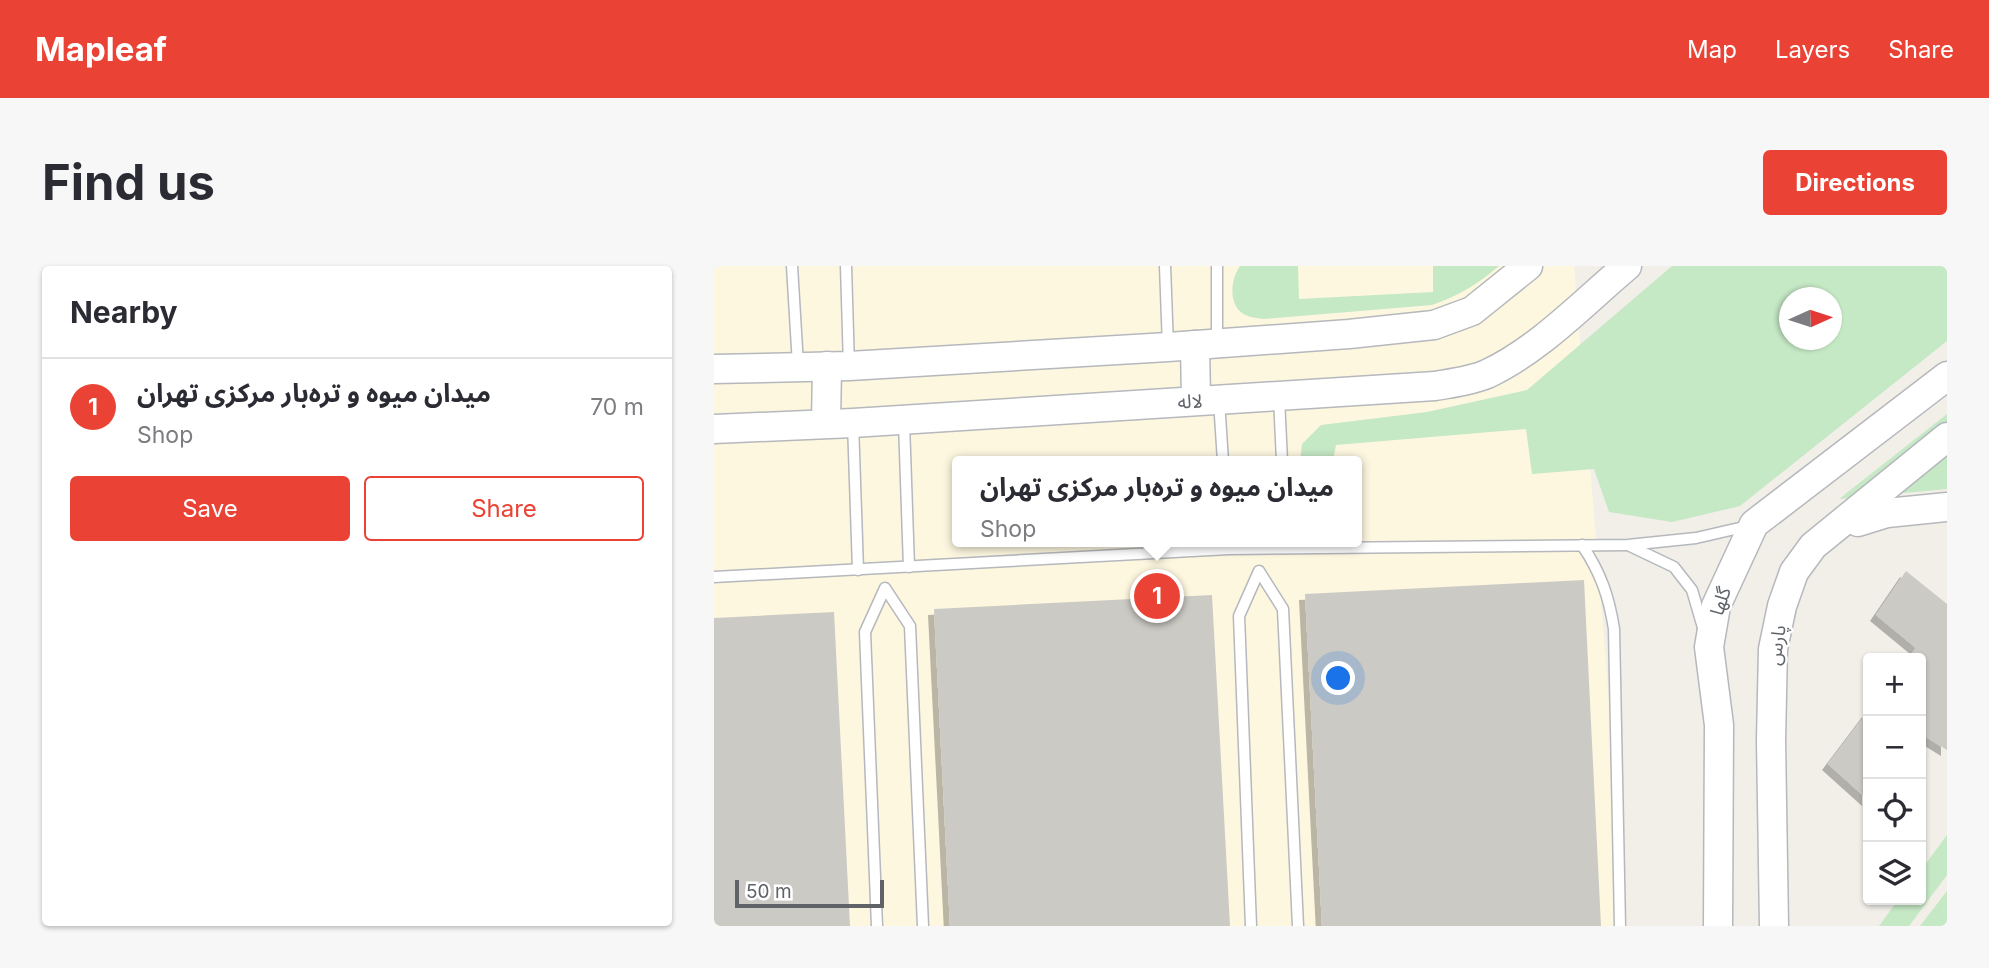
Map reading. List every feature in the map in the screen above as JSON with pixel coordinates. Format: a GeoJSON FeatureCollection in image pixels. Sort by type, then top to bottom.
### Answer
{"type":"FeatureCollection","features":[{"type":"Feature","properties":{"kind":"street"},"geometry":{"type":"LineString","coordinates":[[714,369],[838,366],[1193,345],[1434,325],[1472,311],[1528,266]]}},
{"type":"Feature","properties":{"kind":"street","name":"لاله"},"geometry":{"type":"LineString","coordinates":[[714,429],[1279,398],[1435,386],[1485,375],[1511,361],[1627,266]]}},
{"type":"Feature","properties":{"kind":"street"},"geometry":{"type":"LineString","coordinates":[[1193,345],[1208,400]]}},
{"type":"Feature","properties":{"kind":"street"},"geometry":{"type":"LineString","coordinates":[[838,366],[839,423]]}},
{"type":"Feature","properties":{"kind":"street","name":"گلها"},"geometry":{"type":"LineString","coordinates":[[1718,926],[1719,725],[1709,647],[1716,606],[1754,524],[1947,376]]}},
{"type":"Feature","properties":{"kind":"street","name":"پارس"},"geometry":{"type":"LineString","coordinates":[[1774,926],[1771,740],[1773,649],[1782,606],[1794,572],[1813,546],[1947,437]]}},
{"type":"Feature","properties":{"kind":"street"},"geometry":{"type":"LineString","coordinates":[[1858,522],[1887,513],[1947,507]]}},
{"type":"Feature","properties":{"kind":"lane"},"geometry":{"type":"LineString","coordinates":[[792,266],[798,367]]}},
{"type":"Feature","properties":{"kind":"lane"},"geometry":{"type":"LineString","coordinates":[[838,366],[846,266]]}},
{"type":"Feature","properties":{"kind":"lane"},"geometry":{"type":"LineString","coordinates":[[1164,266],[1193,345]]}},
{"type":"Feature","properties":{"kind":"lane"},"geometry":{"type":"LineString","coordinates":[[1193,345],[1217,266]]}},
{"type":"Feature","properties":{"kind":"lane"},"geometry":{"type":"LineString","coordinates":[[1279,398],[1282,456]]}},
{"type":"Feature","properties":{"kind":"lane"},"geometry":{"type":"LineString","coordinates":[[1208,400],[1222,456]]}},
{"type":"Feature","properties":{"kind":"lane"},"geometry":{"type":"LineString","coordinates":[[903,420],[909,567]]}},
{"type":"Feature","properties":{"kind":"lane"},"geometry":{"type":"LineString","coordinates":[[839,423],[858,570]]}},
{"type":"Feature","properties":{"kind":"lane"},"geometry":{"type":"LineString","coordinates":[[1362,545],[1628,545],[1696,538],[1754,524]]}},
{"type":"Feature","properties":{"kind":"lane"},"geometry":{"type":"LineString","coordinates":[[1582,545],[1609,597],[1614,629],[1620,926]]}},
{"type":"Feature","properties":{"kind":"lane"},"geometry":{"type":"LineString","coordinates":[[1628,545],[1674,567],[1692,590],[1709,647]]}},
{"type":"Feature","properties":{"kind":"lane"},"geometry":{"type":"LineString","coordinates":[[714,578],[1213,547]]}},
{"type":"Feature","properties":{"kind":"lane"},"geometry":{"type":"LineString","coordinates":[[1237,547],[1270,547]]}},
{"type":"Feature","properties":{"kind":"lane"},"geometry":{"type":"LineString","coordinates":[[1254,549],[1259,571],[1283,609],[1298,926]]}},
{"type":"Feature","properties":{"kind":"lane"},"geometry":{"type":"LineString","coordinates":[[883,568],[885,588],[910,626],[923,926]]}},
{"type":"Feature","properties":{"kind":"lane"},"geometry":{"type":"LineString","coordinates":[[1251,926],[1239,615],[1259,571]]}},
{"type":"Feature","properties":{"kind":"lane"},"geometry":{"type":"LineString","coordinates":[[877,926],[865,632],[885,588]]}},
{"type":"Feature","properties":{"kind":"shaded area"},"geometry":{"type":"Polygon","coordinates":[[[714,266],[1574,266],[1627,926],[714,926],[714,266]]]}},
{"type":"Feature","properties":{"kind":"green space"},"geometry":{"type":"Polygon","coordinates":[[[1240,266],[1298,266],[1299,299],[1433,292],[1433,266],[1499,266],[1467,289],[1432,305],[1263,319],[1244,314],[1235,303],[1232,290],[1240,266]]]}},
{"type":"Feature","properties":{"kind":"green space"},"geometry":{"type":"Polygon","coordinates":[[[1672,266],[1947,266],[1947,341],[1740,506],[1672,522],[1609,512],[1594,469],[1532,474],[1526,429],[1336,445],[1334,456],[1301,456],[1302,444],[1321,425],[1427,412],[1527,390],[1672,266]]]}},
{"type":"Feature","properties":{"kind":"green space"},"geometry":{"type":"Polygon","coordinates":[[[1947,414],[1947,489],[1839,499],[1947,414]]]}},
{"type":"Feature","properties":{"kind":"green space"},"geometry":{"type":"Polygon","coordinates":[[[1947,835],[1947,875],[1926,903],[1926,863],[1947,835]]]}},
{"type":"Feature","properties":{"kind":"green space"},"geometry":{"type":"Polygon","coordinates":[[[1947,891],[1947,926],[1920,926],[1947,891]]]}},
{"type":"Feature","properties":{"kind":"green space"},"geometry":{"type":"Polygon","coordinates":[[[1894,905],[1925,905],[1909,926],[1879,926],[1894,905]]]}},
{"type":"Feature","properties":{"kind":"building"},"geometry":{"type":"Polygon","coordinates":[[[1906,571],[1947,604],[1947,750],[1926,737],[1926,653],[1912,653],[1916,648],[1876,615],[1906,571]]]}},
{"type":"Feature","properties":{"kind":"building"},"geometry":{"type":"Polygon","coordinates":[[[1584,580],[1601,926],[1322,926],[1305,594],[1584,580]]]}},
{"type":"Feature","properties":{"kind":"building"},"geometry":{"type":"Polygon","coordinates":[[[1212,595],[1230,926],[950,926],[934,609],[1212,595]]]}},
{"type":"Feature","properties":{"kind":"building"},"geometry":{"type":"Polygon","coordinates":[[[834,612],[850,926],[714,926],[714,618],[834,612]]]}},
{"type":"Feature","properties":{"kind":"building"},"geometry":{"type":"Polygon","coordinates":[[[1863,718],[1863,796],[1828,764],[1863,718]]]}},
{"type":"Feature","properties":{"kind":"place","name":"میدان میوه و تره‌بار مرکزی تهران"},"geometry":{"type":"Point","coordinates":[1157,596]}}]}
